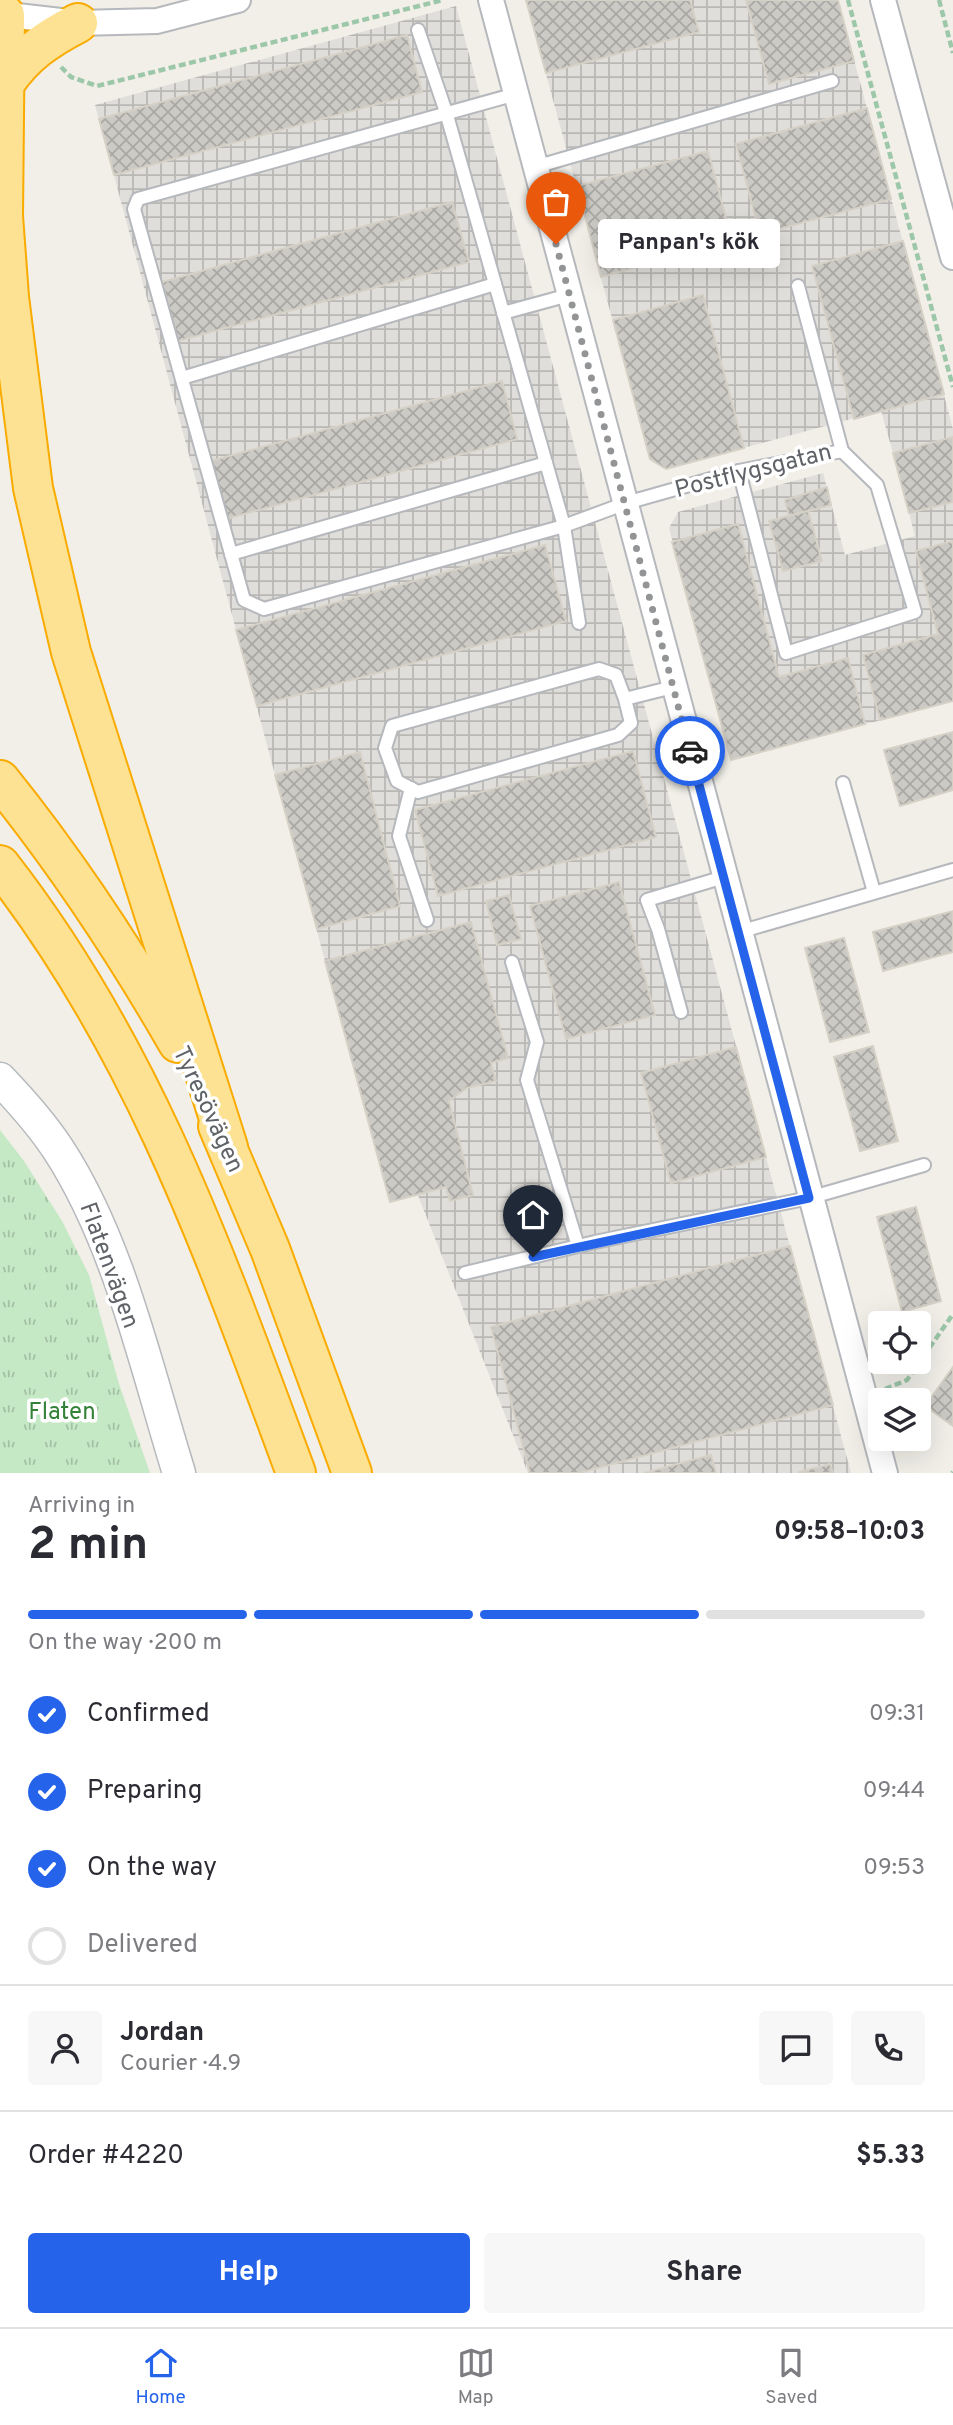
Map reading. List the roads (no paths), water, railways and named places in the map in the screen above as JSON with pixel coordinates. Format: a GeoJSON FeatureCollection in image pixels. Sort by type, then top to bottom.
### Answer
{"type":"FeatureCollection","features":[{"type":"Feature","properties":{"kind":"highway"},"geometry":{"type":"LineString","coordinates":[[2,14],[5,83],[1,145],[9,297],[33,488],[71,652],[228,1147]]}},
{"type":"Feature","properties":{"kind":"highway"},"geometry":{"type":"LineString","coordinates":[[5,83],[19,63],[42,42],[78,23]]}},
{"type":"Feature","properties":{"kind":"highway","name":"Tyresövägen"},"geometry":{"type":"LineString","coordinates":[[0,780],[47,839],[114,935],[178,1044],[228,1147],[270,1249],[352,1473]]}},
{"type":"Feature","properties":{"kind":"highway"},"geometry":{"type":"LineString","coordinates":[[0,865],[34,908],[94,1004],[153,1112],[197,1209],[296,1473]]}},
{"type":"Feature","properties":{"kind":"highway"},"geometry":{"type":"LineString","coordinates":[[0,880],[34,908]]}},
{"type":"Feature","properties":{"kind":"street"},"geometry":{"type":"LineString","coordinates":[[2,14],[78,23],[157,21],[238,0]]}},
{"type":"Feature","properties":{"kind":"street"},"geometry":{"type":"LineString","coordinates":[[491,0],[809,1198],[886,1473]]}},
{"type":"Feature","properties":{"kind":"street"},"geometry":{"type":"LineString","coordinates":[[883,0],[952,252]]}},
{"type":"Feature","properties":{"kind":"street","name":"Flatenvägen"},"geometry":{"type":"LineString","coordinates":[[0,1079],[30,1110],[58,1149],[101,1234],[179,1473]]}},
{"type":"Feature","properties":{"kind":"lane"},"geometry":{"type":"LineString","coordinates":[[418,30],[446,112],[564,526],[579,623]]}},
{"type":"Feature","properties":{"kind":"lane"},"geometry":{"type":"LineString","coordinates":[[535,167],[832,81]]}},
{"type":"Feature","properties":{"kind":"lane"},"geometry":{"type":"LineString","coordinates":[[446,112],[516,94]]}},
{"type":"Feature","properties":{"kind":"lane","name":"Postflygsgatan"},"geometry":{"type":"LineString","coordinates":[[446,112],[138,200],[134,209],[244,600],[264,609],[564,526],[626,503],[739,471],[842,451],[798,286]]}},
{"type":"Feature","properties":{"kind":"lane"},"geometry":{"type":"LineString","coordinates":[[182,378],[495,284]]}},
{"type":"Feature","properties":{"kind":"lane"},"geometry":{"type":"LineString","coordinates":[[503,313],[569,295]]}},
{"type":"Feature","properties":{"kind":"lane"},"geometry":{"type":"LineString","coordinates":[[739,471],[786,653],[915,612],[877,485],[842,451]]}},
{"type":"Feature","properties":{"kind":"lane"},"geometry":{"type":"LineString","coordinates":[[231,554],[546,463]]}},
{"type":"Feature","properties":{"kind":"lane"},"geometry":{"type":"LineString","coordinates":[[599,669],[616,675],[631,723],[618,735],[418,792],[411,788],[397,781],[385,748],[392,726],[599,669]]}},
{"type":"Feature","properties":{"kind":"lane"},"geometry":{"type":"LineString","coordinates":[[625,699],[673,687]]}},
{"type":"Feature","properties":{"kind":"lane"},"geometry":{"type":"LineString","coordinates":[[843,783],[874,892]]}},
{"type":"Feature","properties":{"kind":"lane"},"geometry":{"type":"LineString","coordinates":[[411,788],[399,836],[427,920]]}},
{"type":"Feature","properties":{"kind":"lane"},"geometry":{"type":"LineString","coordinates":[[739,932],[953,870]]}},
{"type":"Feature","properties":{"kind":"lane"},"geometry":{"type":"LineString","coordinates":[[681,1012],[658,929],[647,900],[724,877]]}},
{"type":"Feature","properties":{"kind":"lane"},"geometry":{"type":"LineString","coordinates":[[512,962],[537,1042],[527,1080],[578,1246]]}},
{"type":"Feature","properties":{"kind":"lane"},"geometry":{"type":"LineString","coordinates":[[465,1273],[578,1246],[809,1198],[924,1165]]}},
{"type":"Feature","properties":{"kind":"place","name":"Panpan's kök"},"geometry":{"type":"Point","coordinates":[556,244]}},
{"type":"Feature","properties":{"kind":"park label","name":"Flaten"},"geometry":{"type":"Point","coordinates":[62,1411]}}]}
